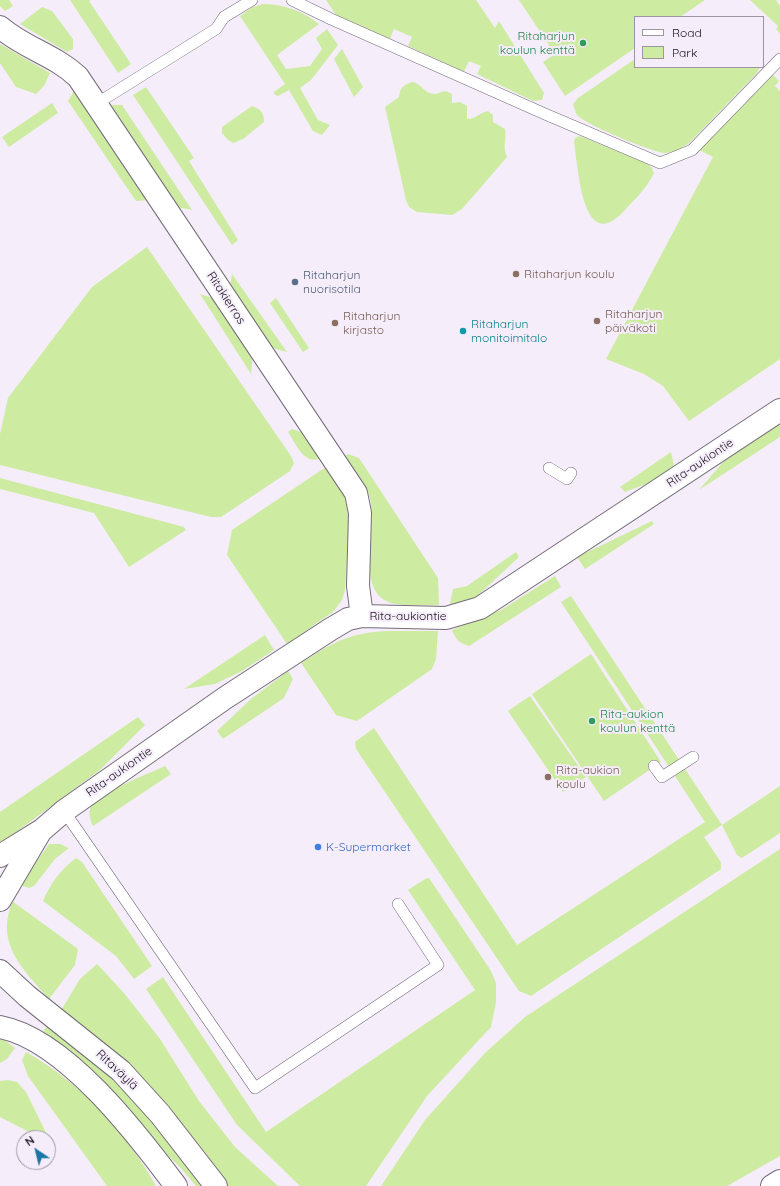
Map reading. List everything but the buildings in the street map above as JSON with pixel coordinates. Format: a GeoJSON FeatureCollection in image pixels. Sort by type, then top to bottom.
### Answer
{"type":"FeatureCollection","features":[{"type":"Feature","properties":{"kind":"street","name":"Ritakierros"},"geometry":{"type":"LineString","coordinates":[[0,27],[9,35],[69,69],[78,77],[356,493],[360,513],[358,586],[362,616]]}},
{"type":"Feature","properties":{"kind":"street","name":"Rita-aukiontie"},"geometry":{"type":"LineString","coordinates":[[0,856],[42,830],[64,811],[139,757],[286,656],[348,619],[362,616],[446,618],[480,608],[780,410]]}},
{"type":"Feature","properties":{"kind":"street","name":"Rita-aukiontie"},"geometry":{"type":"LineString","coordinates":[[0,900],[42,830]]}},
{"type":"Feature","properties":{"kind":"street","name":"Ritaväylä"},"geometry":{"type":"LineString","coordinates":[[0,971],[27,996],[121,1071],[160,1114],[216,1186]]}},
{"type":"Feature","properties":{"kind":"street"},"geometry":{"type":"LineString","coordinates":[[0,1027],[13,1030],[46,1047],[87,1080],[138,1135],[176,1186]]}},
{"type":"Feature","properties":{"kind":"street"},"geometry":{"type":"LineString","coordinates":[[772,1186],[780,1181]]}},
{"type":"Feature","properties":{"kind":"lane"},"geometry":{"type":"LineString","coordinates":[[96,104],[203,38],[216,29],[224,17],[252,0]]}},
{"type":"Feature","properties":{"kind":"lane"},"geometry":{"type":"LineString","coordinates":[[292,0],[331,19],[538,111],[660,163],[692,150],[780,59]]}},
{"type":"Feature","properties":{"kind":"lane"},"geometry":{"type":"LineString","coordinates":[[548,468],[567,479],[571,473]]}},
{"type":"Feature","properties":{"kind":"lane"},"geometry":{"type":"LineString","coordinates":[[654,766],[662,777],[693,757]]}},
{"type":"Feature","properties":{"kind":"lane"},"geometry":{"type":"LineString","coordinates":[[64,811],[255,1088],[438,965],[398,904]]}},
{"type":"Feature","properties":{"kind":"green space"},"geometry":{"type":"Polygon","coordinates":[[[0,0],[9,0],[13,6],[5,11],[0,6],[0,0]]]}},
{"type":"Feature","properties":{"kind":"green space"},"geometry":{"type":"Polygon","coordinates":[[[70,0],[91,0],[89,1],[131,64],[118,73],[70,0]]]}},
{"type":"Feature","properties":{"kind":"green space"},"geometry":{"type":"Polygon","coordinates":[[[326,0],[476,0],[495,28],[499,21],[544,93],[542,100],[533,101],[477,74],[481,66],[469,61],[464,72],[408,46],[412,37],[394,29],[390,39],[336,15],[326,0]]]}},
{"type":"Feature","properties":{"kind":"green space","name":"Ritaharjun koulun kenttä"},"geometry":{"type":"Polygon","coordinates":[[[519,0],[705,0],[681,16],[634,16],[634,49],[565,96],[543,62],[555,54],[519,0]]]}},
{"type":"Feature","properties":{"kind":"green space"},"geometry":{"type":"Polygon","coordinates":[[[750,0],[776,0],[780,6],[780,34],[776,29],[778,26],[750,0]]]}},
{"type":"Feature","properties":{"kind":"green space"},"geometry":{"type":"Polygon","coordinates":[[[263,4],[278,5],[293,9],[313,19],[319,24],[277,55],[286,69],[310,66],[322,49],[316,38],[327,29],[338,45],[311,80],[300,88],[318,120],[330,125],[322,135],[313,131],[289,90],[278,96],[274,94],[274,92],[285,84],[240,16],[253,7],[263,4]]]}},
{"type":"Feature","properties":{"kind":"green space"},"geometry":{"type":"Polygon","coordinates":[[[42,7],[52,11],[73,39],[73,49],[67,52],[20,24],[42,7]]]}},
{"type":"Feature","properties":{"kind":"green space"},"geometry":{"type":"Polygon","coordinates":[[[0,44],[50,73],[44,86],[36,94],[16,87],[0,63],[0,44]]]}},
{"type":"Feature","properties":{"kind":"green space"},"geometry":{"type":"Polygon","coordinates":[[[342,49],[363,87],[354,97],[334,59],[342,49]]]}},
{"type":"Feature","properties":{"kind":"green space"},"geometry":{"type":"Polygon","coordinates":[[[634,60],[634,68],[760,68],[757,73],[690,142],[672,152],[658,152],[592,125],[577,115],[573,104],[578,98],[634,60]]]}},
{"type":"Feature","properties":{"kind":"green space"},"geometry":{"type":"Polygon","coordinates":[[[773,75],[779,81],[775,86],[780,91],[780,359],[689,421],[663,386],[644,374],[606,359],[713,157],[699,150],[773,75]]]}},
{"type":"Feature","properties":{"kind":"green space"},"geometry":{"type":"Polygon","coordinates":[[[412,82],[418,84],[431,94],[446,91],[452,94],[452,103],[460,102],[467,106],[467,119],[473,118],[488,111],[493,115],[493,122],[505,129],[505,150],[507,157],[462,209],[452,215],[417,212],[409,207],[406,200],[385,107],[399,97],[402,87],[412,82]]]}},
{"type":"Feature","properties":{"kind":"green space"},"geometry":{"type":"Polygon","coordinates":[[[146,87],[194,158],[189,161],[238,240],[232,245],[133,95],[146,87]]]}},
{"type":"Feature","properties":{"kind":"green space"},"geometry":{"type":"Polygon","coordinates":[[[74,91],[149,200],[136,201],[68,101],[74,91]]]}},
{"type":"Feature","properties":{"kind":"green space"},"geometry":{"type":"Polygon","coordinates":[[[52,103],[58,113],[9,147],[2,137],[52,103]]]}},
{"type":"Feature","properties":{"kind":"green space"},"geometry":{"type":"Polygon","coordinates":[[[111,105],[122,105],[192,210],[177,207],[111,105]]]}},
{"type":"Feature","properties":{"kind":"green space"},"geometry":{"type":"Polygon","coordinates":[[[252,106],[258,108],[261,112],[264,122],[243,139],[233,143],[222,133],[222,127],[252,106]]]}},
{"type":"Feature","properties":{"kind":"green space"},"geometry":{"type":"Polygon","coordinates":[[[580,136],[646,163],[651,167],[654,173],[648,184],[636,198],[624,211],[610,222],[599,223],[591,215],[585,202],[574,142],[575,138],[580,136]]]}},
{"type":"Feature","properties":{"kind":"green space"},"geometry":{"type":"Polygon","coordinates":[[[147,247],[291,456],[294,463],[290,471],[221,517],[211,517],[0,465],[0,434],[8,398],[92,287],[147,247]]]}},
{"type":"Feature","properties":{"kind":"green space"},"geometry":{"type":"Polygon","coordinates":[[[232,274],[287,352],[265,346],[229,292],[232,274]]]}},
{"type":"Feature","properties":{"kind":"green space"},"geometry":{"type":"Polygon","coordinates":[[[200,294],[219,300],[253,353],[251,374],[200,294]]]}},
{"type":"Feature","properties":{"kind":"green space"},"geometry":{"type":"Polygon","coordinates":[[[276,298],[309,348],[303,352],[270,303],[276,298]]]}},
{"type":"Feature","properties":{"kind":"green space"},"geometry":{"type":"Polygon","coordinates":[[[780,421],[780,437],[699,490],[729,455],[780,421]]]}},
{"type":"Feature","properties":{"kind":"green space"},"geometry":{"type":"Polygon","coordinates":[[[292,429],[304,433],[320,458],[314,460],[309,459],[301,452],[288,432],[292,429]]]}},
{"type":"Feature","properties":{"kind":"green space"},"geometry":{"type":"Polygon","coordinates":[[[671,452],[674,465],[654,481],[625,492],[620,487],[671,452]]]}},
{"type":"Feature","properties":{"kind":"green space"},"geometry":{"type":"Polygon","coordinates":[[[348,454],[359,458],[438,578],[439,605],[396,604],[383,599],[374,589],[370,575],[369,560],[371,511],[370,498],[362,481],[345,456],[348,454]]]}},
{"type":"Feature","properties":{"kind":"green space"},"geometry":{"type":"Polygon","coordinates":[[[326,467],[343,493],[348,506],[349,530],[345,590],[342,600],[333,612],[287,644],[227,555],[232,530],[326,467]]]}},
{"type":"Feature","properties":{"kind":"green space"},"geometry":{"type":"Polygon","coordinates":[[[0,478],[184,527],[186,530],[129,567],[94,513],[0,489],[0,478]]]}},
{"type":"Feature","properties":{"kind":"green space"},"geometry":{"type":"Polygon","coordinates":[[[652,521],[654,524],[585,569],[577,557],[652,521]]]}},
{"type":"Feature","properties":{"kind":"green space"},"geometry":{"type":"Polygon","coordinates":[[[516,552],[519,557],[473,600],[450,604],[453,589],[467,586],[516,552]]]}},
{"type":"Feature","properties":{"kind":"green space"},"geometry":{"type":"Polygon","coordinates":[[[555,576],[561,587],[469,646],[458,641],[452,630],[501,610],[555,576]]]}},
{"type":"Feature","properties":{"kind":"green space"},"geometry":{"type":"Polygon","coordinates":[[[571,596],[722,825],[704,837],[721,862],[721,869],[531,996],[519,991],[356,749],[355,742],[374,728],[517,945],[705,822],[561,602],[571,596]]]}},
{"type":"Feature","properties":{"kind":"green space"},"geometry":{"type":"Polygon","coordinates":[[[390,631],[438,631],[436,659],[432,669],[357,721],[336,715],[301,663],[323,649],[353,636],[364,633],[390,631]]]}},
{"type":"Feature","properties":{"kind":"green space"},"geometry":{"type":"Polygon","coordinates":[[[265,635],[274,650],[242,671],[215,684],[184,689],[265,635]]]}},
{"type":"Feature","properties":{"kind":"green space","name":"Rita-aukion koulun kenttä"},"geometry":{"type":"Polygon","coordinates":[[[591,654],[661,762],[604,801],[532,694],[591,654]]]}},
{"type":"Feature","properties":{"kind":"green space"},"geometry":{"type":"Polygon","coordinates":[[[288,671],[293,679],[284,698],[223,739],[217,731],[251,699],[288,671]]]}},
{"type":"Feature","properties":{"kind":"green space"},"geometry":{"type":"Polygon","coordinates":[[[530,696],[586,777],[563,792],[508,711],[530,696]]]}},
{"type":"Feature","properties":{"kind":"green space"},"geometry":{"type":"Polygon","coordinates":[[[138,717],[145,725],[100,770],[0,844],[0,812],[138,717]]]}},
{"type":"Feature","properties":{"kind":"green space"},"geometry":{"type":"Polygon","coordinates":[[[165,766],[171,774],[93,826],[90,818],[90,811],[91,805],[96,800],[114,789],[165,766]]]}},
{"type":"Feature","properties":{"kind":"green space"},"geometry":{"type":"Polygon","coordinates":[[[780,786],[780,833],[742,858],[737,855],[722,825],[780,786]]]}},
{"type":"Feature","properties":{"kind":"green space"},"geometry":{"type":"Polygon","coordinates":[[[49,844],[60,844],[69,848],[55,859],[34,886],[29,888],[20,885],[49,844]]]}},
{"type":"Feature","properties":{"kind":"green space"},"geometry":{"type":"Polygon","coordinates":[[[780,849],[780,1156],[727,1186],[381,1186],[425,1120],[485,1053],[525,1017],[780,849]]]}},
{"type":"Feature","properties":{"kind":"green space"},"geometry":{"type":"Polygon","coordinates":[[[76,858],[82,862],[152,966],[134,979],[116,956],[43,901],[56,877],[76,858]]]}},
{"type":"Feature","properties":{"kind":"green space"},"geometry":{"type":"Polygon","coordinates":[[[429,878],[491,971],[496,983],[496,1002],[491,1027],[427,1096],[366,1186],[300,1186],[237,1125],[146,989],[163,977],[266,1132],[475,990],[408,890],[429,878]]]}},
{"type":"Feature","properties":{"kind":"green space"},"geometry":{"type":"Polygon","coordinates":[[[12,901],[78,949],[75,965],[49,999],[20,964],[10,944],[7,933],[7,922],[12,901]]]}},
{"type":"Feature","properties":{"kind":"green space"},"geometry":{"type":"Polygon","coordinates":[[[97,964],[124,993],[160,1039],[199,1101],[235,1147],[278,1186],[223,1186],[60,1012],[80,979],[97,964]]]}},
{"type":"Feature","properties":{"kind":"green space"},"geometry":{"type":"Polygon","coordinates":[[[48,1025],[102,1069],[152,1120],[203,1186],[196,1186],[179,1166],[39,1036],[48,1025]]]}},
{"type":"Feature","properties":{"kind":"green space"},"geometry":{"type":"Polygon","coordinates":[[[0,1037],[15,1048],[7,1059],[0,1063],[0,1037]]]}},
{"type":"Feature","properties":{"kind":"green space"},"geometry":{"type":"Polygon","coordinates":[[[26,1052],[65,1078],[100,1110],[131,1147],[156,1186],[107,1186],[28,1076],[22,1060],[26,1052]]]}},
{"type":"Feature","properties":{"kind":"green space"},"geometry":{"type":"Polygon","coordinates":[[[8,1080],[17,1082],[26,1092],[45,1130],[25,1130],[0,1117],[0,1081],[8,1080]]]}},
{"type":"Feature","properties":{"kind":"place","name":"Ritaharjun koulun kenttä"},"geometry":{"type":"Point","coordinates":[583,43]}},
{"type":"Feature","properties":{"kind":"place","name":"Ritaharjun koulu"},"geometry":{"type":"Point","coordinates":[516,274]}},
{"type":"Feature","properties":{"kind":"place","name":"Ritaharjun nuorisotila"},"geometry":{"type":"Point","coordinates":[295,282]}},
{"type":"Feature","properties":{"kind":"place","name":"Ritaharjun päiväkoti"},"geometry":{"type":"Point","coordinates":[597,321]}},
{"type":"Feature","properties":{"kind":"place","name":"Ritaharjun kirjasto"},"geometry":{"type":"Point","coordinates":[335,323]}},
{"type":"Feature","properties":{"kind":"place","name":"Ritaharjun monitoimitalo"},"geometry":{"type":"Point","coordinates":[463,331]}},
{"type":"Feature","properties":{"kind":"place","name":"Rita-aukion koulun kenttä"},"geometry":{"type":"Point","coordinates":[592,721]}},
{"type":"Feature","properties":{"kind":"place","name":"Rita-aukion koulu"},"geometry":{"type":"Point","coordinates":[548,777]}},
{"type":"Feature","properties":{"kind":"place","name":"K-Supermarket"},"geometry":{"type":"Point","coordinates":[318,847]}}]}
